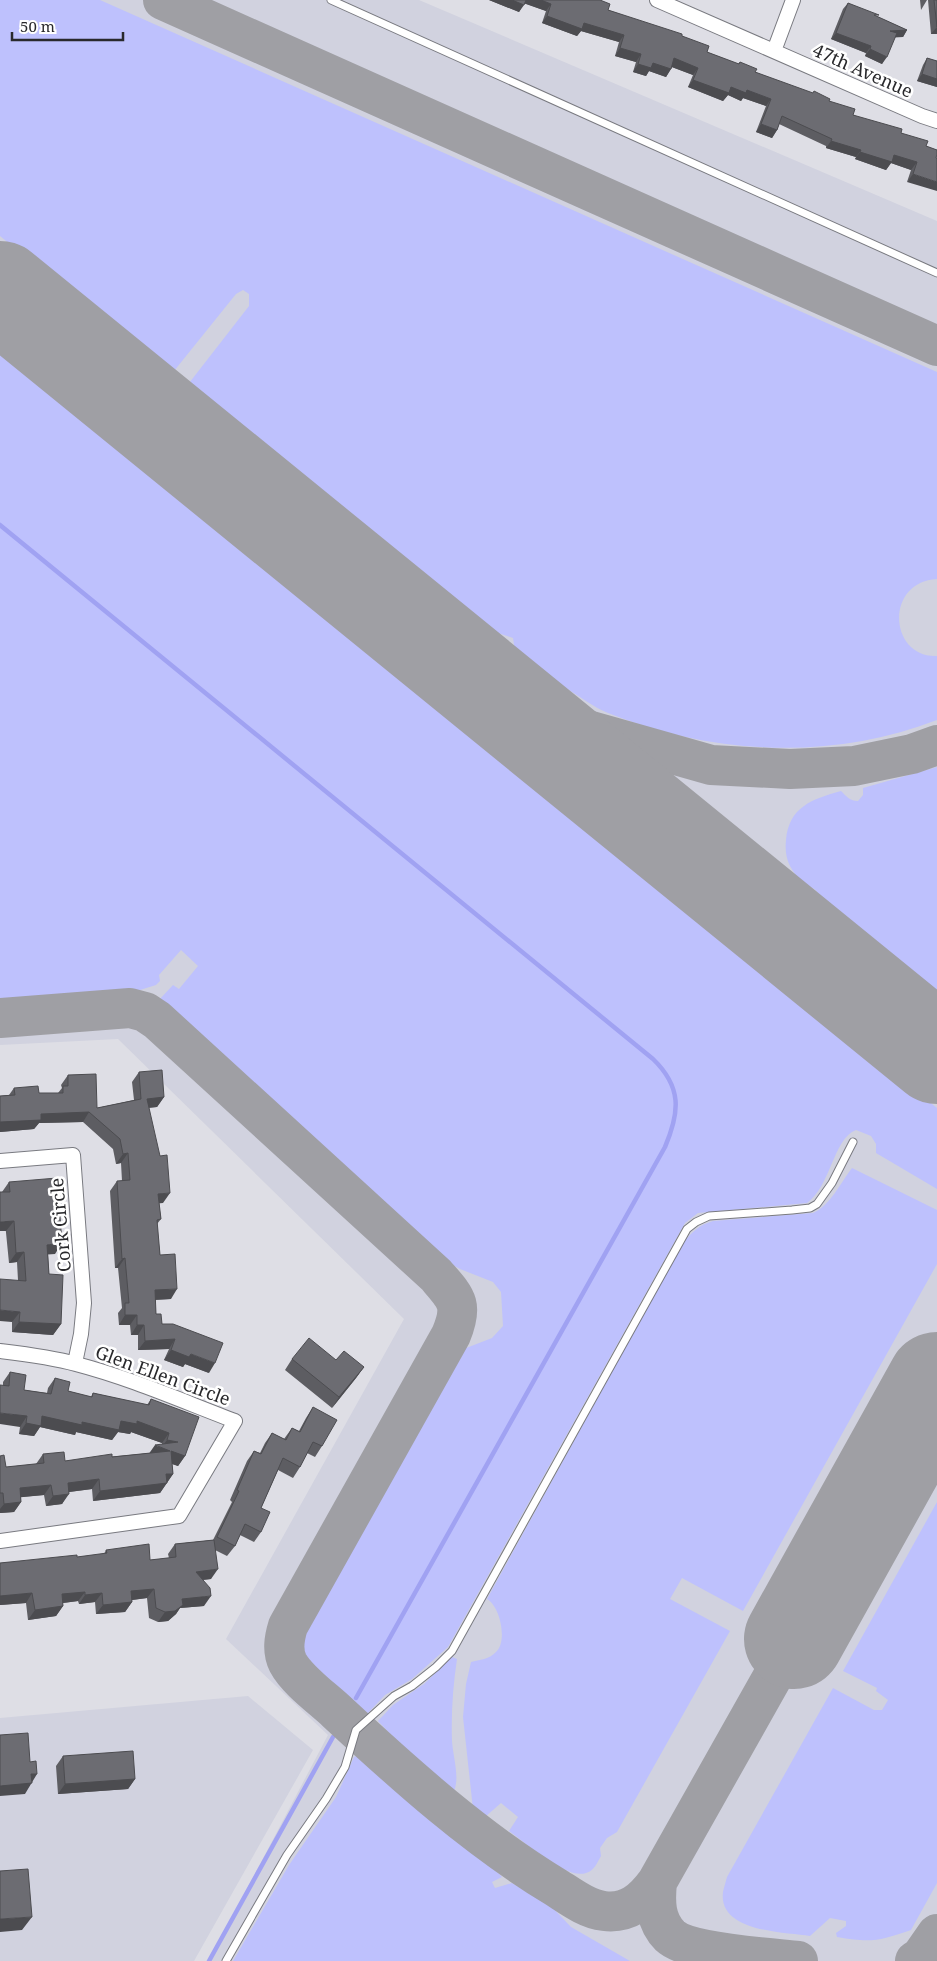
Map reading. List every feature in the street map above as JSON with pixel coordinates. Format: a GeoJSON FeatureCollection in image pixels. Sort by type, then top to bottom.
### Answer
{"type":"FeatureCollection","features":[{"type":"Feature","properties":{"kind":"street","name":"47th Avenue"},"geometry":{"type":"LineString","coordinates":[[657,0],[937,121]]}},
{"type":"Feature","properties":{"kind":"street"},"geometry":{"type":"LineString","coordinates":[[774,51],[794,0]]}},
{"type":"Feature","properties":{"kind":"street","name":"Cork Circle"},"geometry":{"type":"LineString","coordinates":[[0,1161],[73,1155],[84,1303],[81,1334],[75,1364]]}},
{"type":"Feature","properties":{"kind":"street","name":"Glen Ellen Circle"},"geometry":{"type":"LineString","coordinates":[[0,1351],[35,1355],[108,1373],[234,1421],[179,1516],[0,1541]]}},
{"type":"Feature","properties":{"kind":"lane"},"geometry":{"type":"LineString","coordinates":[[331,0],[937,273]]}},
{"type":"Feature","properties":{"kind":"lane"},"geometry":{"type":"LineString","coordinates":[[226,1961],[287,1855],[326,1799],[345,1767],[356,1730],[394,1696],[412,1686],[436,1667],[452,1651],[687,1229],[709,1216],[810,1208],[817,1204],[832,1183],[853,1142]]}},
{"type":"Feature","properties":{"kind":"shaded area"},"geometry":{"type":"Polygon","coordinates":[[[0,0],[419,0],[937,221],[937,1961],[209,1961],[328,1735],[226,1639],[404,1319],[118,1039],[0,1045],[0,0]]]}},
{"type":"Feature","properties":{"kind":"shaded area"},"geometry":{"type":"Polygon","coordinates":[[[0,0],[100,0],[937,372],[937,579],[920,583],[908,593],[901,605],[899,619],[902,633],[909,645],[921,653],[937,656],[937,720],[897,733],[856,742],[814,747],[772,748],[689,738],[648,727],[597,708],[521,658],[516,651],[513,638],[498,633],[489,634],[186,387],[249,306],[249,294],[243,290],[236,294],[170,376],[0,236],[0,0]]]}},
{"type":"Feature","properties":{"kind":"shaded area"},"geometry":{"type":"Polygon","coordinates":[[[0,347],[937,1108],[937,1189],[876,1153],[876,1144],[871,1136],[856,1130],[848,1135],[842,1143],[822,1186],[807,1203],[698,1213],[685,1223],[448,1647],[412,1679],[385,1695],[368,1713],[336,1691],[315,1671],[304,1649],[304,1637],[461,1350],[492,1338],[503,1326],[501,1292],[493,1282],[460,1269],[442,1259],[159,1000],[173,985],[179,989],[198,966],[181,950],[159,975],[160,981],[156,985],[140,990],[0,1000],[0,347]]]}},
{"type":"Feature","properties":{"kind":"shaded area"},"geometry":{"type":"Polygon","coordinates":[[[937,767],[937,996],[820,903],[816,890],[800,881],[791,868],[787,857],[786,840],[788,829],[797,812],[812,801],[841,791],[850,799],[858,801],[863,795],[863,788],[937,767]]]}},
{"type":"Feature","properties":{"kind":"shaded area"},"geometry":{"type":"Polygon","coordinates":[[[852,1168],[937,1210],[937,1264],[743,1611],[682,1578],[670,1599],[730,1631],[617,1832],[607,1838],[600,1848],[601,1856],[595,1866],[586,1873],[578,1874],[568,1871],[546,1859],[509,1831],[518,1817],[501,1803],[485,1817],[473,1809],[463,1717],[466,1684],[471,1662],[494,1654],[500,1647],[502,1632],[496,1609],[487,1599],[686,1239],[700,1227],[713,1221],[813,1213],[825,1205],[852,1168]]]}},
{"type":"Feature","properties":{"kind":"shaded area"},"geometry":{"type":"Polygon","coordinates":[[[937,1502],[937,1883],[911,1930],[882,1939],[858,1940],[837,1937],[836,1933],[846,1926],[846,1921],[830,1918],[810,1936],[770,1931],[741,1922],[731,1915],[724,1905],[723,1892],[727,1877],[833,1688],[874,1710],[882,1710],[888,1700],[876,1691],[877,1688],[843,1671],[937,1502]]]}},
{"type":"Feature","properties":{"kind":"shaded area"},"geometry":{"type":"Polygon","coordinates":[[[452,1657],[457,1659],[453,1689],[452,1720],[452,1741],[456,1773],[454,1791],[425,1771],[378,1721],[393,1705],[424,1684],[452,1657]]]}},
{"type":"Feature","properties":{"kind":"shaded area"},"geometry":{"type":"Polygon","coordinates":[[[248,1696],[313,1750],[194,1961],[0,1961],[0,1718],[248,1696]]]}},
{"type":"Feature","properties":{"kind":"shaded area"},"geometry":{"type":"Polygon","coordinates":[[[364,1752],[483,1856],[502,1877],[492,1882],[495,1888],[512,1883],[550,1905],[571,1927],[630,1961],[233,1961],[289,1865],[336,1797],[354,1757],[364,1752]]]}},
{"type":"Feature","properties":{"kind":"building"},"geometry":{"type":"Polygon","coordinates":[[[512,0],[526,0],[524,5],[512,0]]]}},
{"type":"Feature","properties":{"kind":"building"},"geometry":{"type":"Polygon","coordinates":[[[541,0],[600,0],[610,4],[608,10],[682,34],[682,36],[709,46],[707,52],[739,64],[740,62],[757,69],[755,72],[813,93],[814,91],[830,99],[829,101],[855,109],[853,115],[902,129],[901,133],[928,141],[926,146],[937,150],[937,182],[913,174],[917,162],[894,155],[892,162],[860,152],[861,150],[831,141],[832,139],[782,116],[777,130],[761,124],[771,99],[747,90],[746,93],[731,87],[729,93],[693,80],[698,68],[674,58],[671,69],[653,63],[651,68],[638,64],[641,54],[620,48],[624,35],[584,23],[582,29],[547,16],[551,4],[541,0]]]}},
{"type":"Feature","properties":{"kind":"building"},"geometry":{"type":"Polygon","coordinates":[[[934,0],[937,0],[937,27],[934,0]]]}},
{"type":"Feature","properties":{"kind":"building"},"geometry":{"type":"Polygon","coordinates":[[[848,3],[879,15],[874,15],[907,30],[890,31],[897,33],[887,57],[870,49],[871,46],[836,33],[848,3]]]}},
{"type":"Feature","properties":{"kind":"building"},"geometry":{"type":"Polygon","coordinates":[[[927,58],[937,61],[937,79],[922,74],[927,58]]]}},
{"type":"Feature","properties":{"kind":"building"},"geometry":{"type":"Polygon","coordinates":[[[162,1070],[164,1097],[147,1099],[160,1156],[167,1155],[170,1193],[158,1194],[161,1219],[157,1220],[160,1255],[175,1254],[177,1289],[155,1290],[156,1314],[161,1314],[162,1324],[173,1324],[223,1343],[215,1363],[191,1354],[189,1357],[171,1350],[175,1339],[145,1341],[144,1325],[137,1325],[137,1315],[125,1315],[125,1303],[129,1303],[125,1258],[122,1259],[117,1181],[130,1180],[128,1153],[123,1154],[120,1139],[89,1112],[41,1114],[41,1120],[0,1122],[0,1096],[15,1095],[14,1088],[38,1086],[39,1093],[63,1093],[63,1086],[68,1086],[68,1075],[96,1074],[97,1108],[141,1099],[139,1072],[162,1070]]]}},
{"type":"Feature","properties":{"kind":"building"},"geometry":{"type":"Polygon","coordinates":[[[57,1178],[62,1243],[47,1245],[49,1274],[63,1275],[61,1324],[19,1322],[20,1312],[0,1310],[0,1279],[26,1281],[24,1252],[16,1253],[14,1221],[0,1222],[0,1192],[10,1192],[9,1182],[57,1178]]]}},
{"type":"Feature","properties":{"kind":"building"},"geometry":{"type":"Polygon","coordinates":[[[309,1338],[336,1360],[344,1351],[364,1367],[339,1397],[292,1359],[309,1338]]]}},
{"type":"Feature","properties":{"kind":"building"},"geometry":{"type":"Polygon","coordinates":[[[10,1372],[26,1375],[24,1390],[51,1394],[55,1378],[70,1382],[68,1391],[92,1397],[93,1393],[149,1405],[151,1399],[199,1417],[185,1456],[171,1451],[173,1474],[166,1474],[167,1483],[100,1491],[99,1479],[68,1483],[69,1494],[53,1496],[51,1485],[20,1488],[21,1502],[4,1504],[3,1493],[0,1493],[0,1456],[4,1455],[6,1467],[44,1463],[43,1454],[64,1452],[65,1461],[112,1454],[112,1457],[170,1451],[155,1445],[178,1442],[167,1440],[169,1433],[137,1421],[137,1424],[121,1421],[119,1430],[82,1422],[82,1425],[42,1416],[41,1426],[26,1423],[27,1416],[0,1413],[0,1385],[9,1386],[10,1372]]]}},
{"type":"Feature","properties":{"kind":"building"},"geometry":{"type":"Polygon","coordinates":[[[313,1407],[337,1420],[322,1446],[313,1442],[300,1467],[283,1458],[261,1508],[270,1512],[261,1532],[245,1524],[235,1546],[217,1537],[239,1491],[237,1490],[254,1451],[261,1454],[272,1433],[286,1440],[292,1428],[300,1432],[313,1407]]]}},
{"type":"Feature","properties":{"kind":"building"},"geometry":{"type":"Polygon","coordinates":[[[214,1540],[218,1569],[196,1572],[210,1588],[211,1596],[182,1599],[183,1605],[175,1611],[165,1612],[156,1608],[154,1589],[131,1591],[132,1602],[103,1605],[102,1593],[85,1595],[85,1592],[62,1594],[63,1606],[35,1610],[32,1593],[0,1596],[0,1563],[77,1555],[77,1557],[107,1553],[106,1550],[149,1544],[150,1560],[176,1557],[175,1544],[214,1540]]]}},
{"type":"Feature","properties":{"kind":"building"},"geometry":{"type":"Polygon","coordinates":[[[28,1733],[30,1762],[36,1761],[37,1774],[31,1774],[32,1783],[0,1786],[0,1735],[28,1733]]]}},
{"type":"Feature","properties":{"kind":"building"},"geometry":{"type":"Polygon","coordinates":[[[133,1751],[135,1779],[65,1784],[63,1756],[133,1751]]]}},
{"type":"Feature","properties":{"kind":"building"},"geometry":{"type":"Polygon","coordinates":[[[28,1869],[32,1917],[0,1919],[0,1871],[28,1869]]]}},
{"type":"Feature","properties":{"kind":"waterway"},"geometry":{"type":"LineString","coordinates":[[0,525],[653,1059],[662,1069],[673,1090],[676,1100],[674,1122],[665,1147],[356,1698]]}},
{"type":"Feature","properties":{"kind":"waterway"},"geometry":{"type":"LineString","coordinates":[[209,1961],[333,1737]]}},
{"type":"Feature","properties":{"kind":"taxiway"},"geometry":{"type":"LineString","coordinates":[[163,0],[937,346]]}},
{"type":"Feature","properties":{"kind":"taxiway"},"geometry":{"type":"LineString","coordinates":[[454,661],[522,704],[584,729],[711,765],[790,769],[854,766],[912,754],[937,745]]}},
{"type":"Feature","properties":{"kind":"taxiway"},"geometry":{"type":"LineString","coordinates":[[0,1018],[130,1008],[145,1012],[157,1020],[436,1275],[453,1296],[456,1302],[457,1316],[451,1335],[288,1626],[284,1649],[288,1663],[303,1682],[415,1782],[498,1849],[585,1905],[604,1911],[620,1910],[634,1905],[657,1882],[794,1639]]}},
{"type":"Feature","properties":{"kind":"taxiway"},"geometry":{"type":"LineString","coordinates":[[657,1882],[656,1904],[661,1924],[670,1936],[680,1942],[711,1951],[798,1961]]}},
{"type":"Feature","properties":{"kind":"taxiway"},"geometry":{"type":"LineString","coordinates":[[915,1961],[921,1957],[937,1934]]}},
{"type":"Feature","properties":{"kind":"runway"},"geometry":{"type":"LineString","coordinates":[[0,291],[937,1054]]}},
{"type":"Feature","properties":{"kind":"runway"},"geometry":{"type":"LineString","coordinates":[[794,1639],[937,1382]]}}]}
